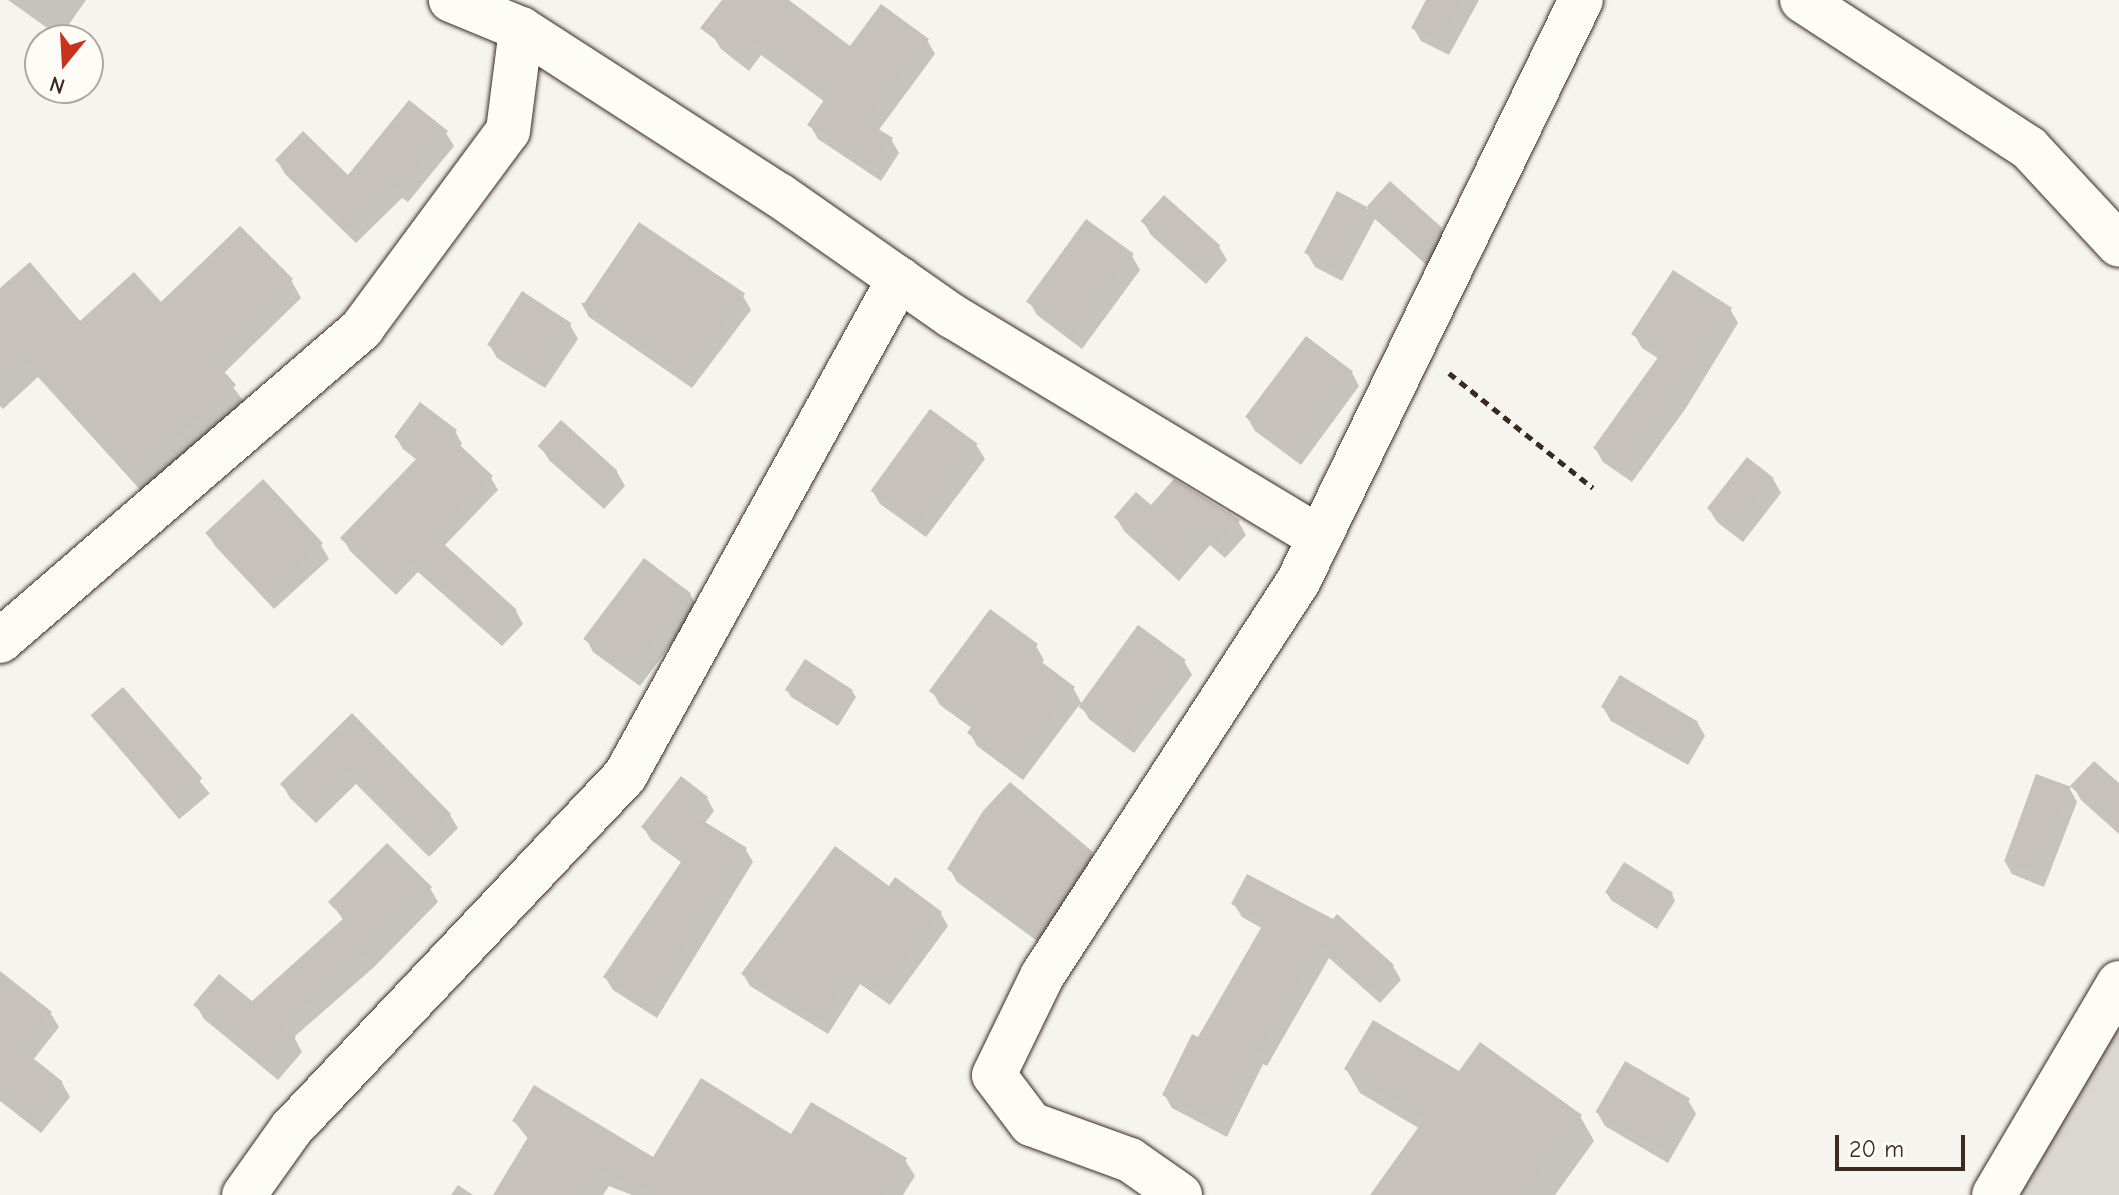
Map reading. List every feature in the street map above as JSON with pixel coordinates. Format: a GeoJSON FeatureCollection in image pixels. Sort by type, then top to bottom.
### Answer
{"type":"FeatureCollection","features":[{"type":"Feature","properties":{"kind":"street"},"geometry":{"type":"LineString","coordinates":[[451,0],[521,29],[779,195],[952,316],[1319,537]]}},
{"type":"Feature","properties":{"kind":"street"},"geometry":{"type":"LineString","coordinates":[[1180,1195],[1130,1160],[1031,1124],[994,1075],[1042,976],[1298,582],[1581,0]]}},
{"type":"Feature","properties":{"kind":"street"},"geometry":{"type":"LineString","coordinates":[[1802,0],[2029,148],[2119,245]]}},
{"type":"Feature","properties":{"kind":"street"},"geometry":{"type":"LineString","coordinates":[[0,641],[362,328],[508,131],[521,29]]}},
{"type":"Feature","properties":{"kind":"street"},"geometry":{"type":"LineString","coordinates":[[244,1195],[291,1129],[625,776],[899,279]]}},
{"type":"Feature","properties":{"kind":"street"},"geometry":{"type":"LineString","coordinates":[[1994,1195],[2119,983]]}},
{"type":"Feature","properties":{"kind":"path"},"geometry":{"type":"LineString","coordinates":[[1413,345],[1593,488]]}},
{"type":"Feature","properties":{"kind":"shaded area"},"geometry":{"type":"Polygon","coordinates":[[[2119,988],[2119,1195],[1996,1195],[2119,988]]]}},
{"type":"Feature","properties":{"kind":"building"},"geometry":{"type":"Polygon","coordinates":[[[722,0],[789,0],[850,46],[881,4],[929,39],[867,122],[893,138],[873,168],[807,125],[826,97],[752,42],[740,58],[700,28],[722,0]]]}},
{"type":"Feature","properties":{"kind":"building"},"geometry":{"type":"Polygon","coordinates":[[[1426,0],[1464,0],[1441,43],[1411,28],[1426,0]]]}},
{"type":"Feature","properties":{"kind":"building"},"geometry":{"type":"Polygon","coordinates":[[[409,100],[448,131],[400,190],[394,185],[348,231],[275,160],[303,131],[348,175],[409,100]]]}},
{"type":"Feature","properties":{"kind":"building"},"geometry":{"type":"Polygon","coordinates":[[[1390,181],[1442,228],[1419,254],[1367,207],[1390,181]]]}},
{"type":"Feature","properties":{"kind":"building"},"geometry":{"type":"Polygon","coordinates":[[[1337,191],[1367,207],[1334,269],[1304,253],[1337,191]]]}},
{"type":"Feature","properties":{"kind":"building"},"geometry":{"type":"Polygon","coordinates":[[[1164,195],[1220,246],[1197,272],[1141,221],[1164,195]]]}},
{"type":"Feature","properties":{"kind":"building"},"geometry":{"type":"Polygon","coordinates":[[[1086,219],[1134,254],[1074,336],[1026,302],[1086,219]]]}},
{"type":"Feature","properties":{"kind":"building"},"geometry":{"type":"Polygon","coordinates":[[[639,222],[745,294],[689,377],[583,306],[639,222]]]}},
{"type":"Feature","properties":{"kind":"building"},"geometry":{"type":"Polygon","coordinates":[[[240,226],[293,279],[212,358],[236,385],[132,477],[27,361],[0,386],[0,288],[30,262],[80,321],[134,272],[161,302],[240,226]]]}},
{"type":"Feature","properties":{"kind":"building"},"geometry":{"type":"Polygon","coordinates":[[[1673,270],[1732,308],[1678,394],[1624,470],[1593,448],[1661,353],[1631,334],[1673,270]]]}},
{"type":"Feature","properties":{"kind":"building"},"geometry":{"type":"Polygon","coordinates":[[[522,291],[571,323],[537,377],[487,345],[522,291]]]}},
{"type":"Feature","properties":{"kind":"building"},"geometry":{"type":"Polygon","coordinates":[[[1306,336],[1353,372],[1292,452],[1245,417],[1306,336]]]}},
{"type":"Feature","properties":{"kind":"building"},"geometry":{"type":"Polygon","coordinates":[[[420,402],[457,430],[451,437],[493,476],[435,536],[517,610],[495,635],[411,561],[388,584],[340,538],[419,456],[394,437],[420,402]]]}},
{"type":"Feature","properties":{"kind":"building"},"geometry":{"type":"Polygon","coordinates":[[[930,409],[978,444],[918,525],[871,491],[930,409]]]}},
{"type":"Feature","properties":{"kind":"building"},"geometry":{"type":"Polygon","coordinates":[[[561,420],[617,471],[594,497],[538,446],[561,420]]]}},
{"type":"Feature","properties":{"kind":"building"},"geometry":{"type":"Polygon","coordinates":[[[1747,457],[1774,478],[1734,529],[1707,508],[1747,457]]]}},
{"type":"Feature","properties":{"kind":"building"},"geometry":{"type":"Polygon","coordinates":[[[263,479],[323,543],[265,597],[205,533],[263,479]]]}},
{"type":"Feature","properties":{"kind":"building"},"geometry":{"type":"Polygon","coordinates":[[[1174,479],[1240,520],[1217,546],[1202,533],[1170,568],[1114,517],[1136,492],[1151,505],[1174,479]]]}},
{"type":"Feature","properties":{"kind":"building"},"geometry":{"type":"Polygon","coordinates":[[[644,558],[691,594],[630,674],[583,639],[644,558]]]}},
{"type":"Feature","properties":{"kind":"building"},"geometry":{"type":"Polygon","coordinates":[[[990,609],[1038,644],[1031,654],[1075,687],[1015,768],[967,733],[974,723],[929,691],[990,609]]]}},
{"type":"Feature","properties":{"kind":"building"},"geometry":{"type":"Polygon","coordinates":[[[1138,625],[1186,660],[1126,741],[1079,707],[1138,625]]]}},
{"type":"Feature","properties":{"kind":"building"},"geometry":{"type":"Polygon","coordinates":[[[805,659],[853,690],[833,721],[785,690],[805,659]]]}},
{"type":"Feature","properties":{"kind":"building"},"geometry":{"type":"Polygon","coordinates":[[[1620,675],[1698,722],[1679,754],[1601,707],[1620,675]]]}},
{"type":"Feature","properties":{"kind":"building"},"geometry":{"type":"Polygon","coordinates":[[[123,687],[202,778],[170,807],[91,715],[123,687]]]}},
{"type":"Feature","properties":{"kind":"building"},"geometry":{"type":"Polygon","coordinates":[[[352,713],[451,814],[420,844],[347,771],[307,811],[280,784],[352,713]]]}},
{"type":"Feature","properties":{"kind":"building"},"geometry":{"type":"Polygon","coordinates":[[[2094,761],[2119,783],[2119,829],[2070,786],[2094,761]]]}},
{"type":"Feature","properties":{"kind":"building"},"geometry":{"type":"Polygon","coordinates":[[[2036,774],[2071,787],[2039,873],[2005,860],[2036,774]]]}},
{"type":"Feature","properties":{"kind":"building"},"geometry":{"type":"Polygon","coordinates":[[[681,776],[708,797],[694,815],[747,848],[649,1007],[603,977],[683,859],[641,827],[681,776]]]}},
{"type":"Feature","properties":{"kind":"building"},"geometry":{"type":"Polygon","coordinates":[[[1010,782],[1093,852],[1038,936],[947,869],[983,811],[1010,782]]]}},
{"type":"Feature","properties":{"kind":"building"},"geometry":{"type":"Polygon","coordinates":[[[387,843],[432,887],[365,954],[283,1026],[296,1037],[270,1068],[193,1005],[219,974],[252,1001],[344,918],[328,902],[387,843]]]}},
{"type":"Feature","properties":{"kind":"building"},"geometry":{"type":"Polygon","coordinates":[[[835,846],[889,886],[895,877],[942,912],[882,994],[853,972],[820,1023],[741,974],[835,846]]]}},
{"type":"Feature","properties":{"kind":"building"},"geometry":{"type":"Polygon","coordinates":[[[1624,862],[1673,893],[1654,923],[1605,893],[1624,862]]]}},
{"type":"Feature","properties":{"kind":"building"},"geometry":{"type":"Polygon","coordinates":[[[1247,874],[1333,919],[1337,914],[1394,965],[1371,991],[1321,946],[1259,1054],[1255,1052],[1219,1124],[1162,1095],[1192,1034],[1198,1037],[1265,921],[1231,904],[1247,874]]]}},
{"type":"Feature","properties":{"kind":"building"},"geometry":{"type":"Polygon","coordinates":[[[0,971],[52,1012],[23,1050],[63,1082],[32,1121],[0,1095],[0,971]]]}},
{"type":"Feature","properties":{"kind":"building"},"geometry":{"type":"Polygon","coordinates":[[[1373,1020],[1459,1071],[1480,1042],[1582,1115],[1524,1195],[1370,1195],[1425,1118],[1344,1069],[1373,1020]]]}},
{"type":"Feature","properties":{"kind":"building"},"geometry":{"type":"Polygon","coordinates":[[[1625,1061],[1690,1098],[1660,1150],[1596,1112],[1625,1061]]]}},
{"type":"Feature","properties":{"kind":"building"},"geometry":{"type":"Polygon","coordinates":[[[701,1078],[791,1134],[811,1102],[907,1158],[885,1195],[660,1195],[599,1171],[584,1195],[493,1195],[531,1132],[512,1121],[534,1085],[653,1157],[701,1078]]]}}]}
